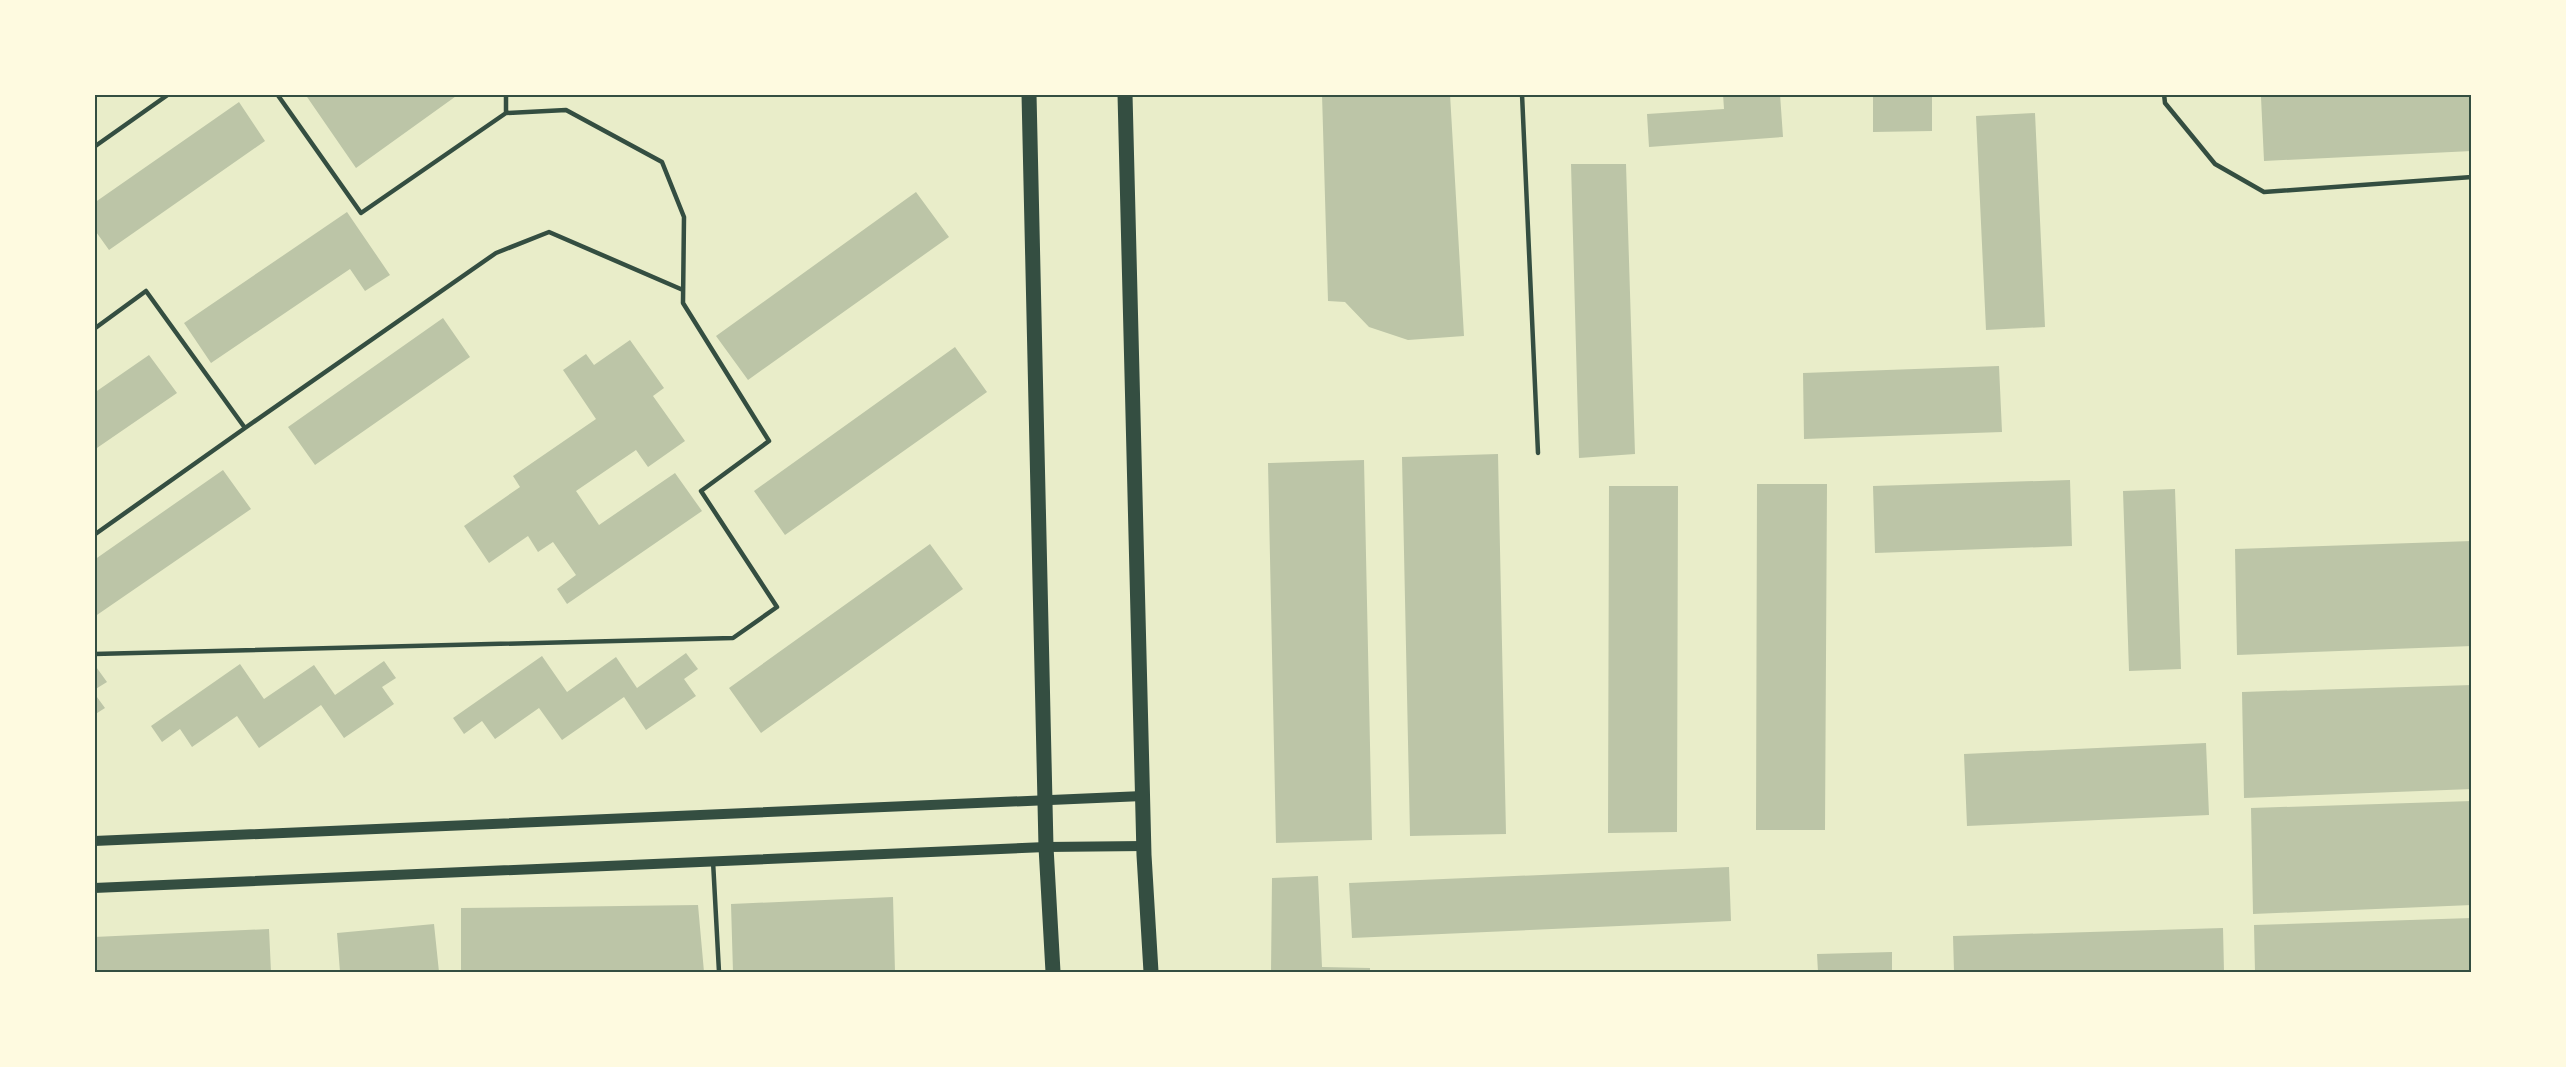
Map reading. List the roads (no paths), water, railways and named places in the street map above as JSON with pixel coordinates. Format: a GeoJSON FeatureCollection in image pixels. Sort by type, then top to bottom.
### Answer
{"type":"FeatureCollection","features":[{"type":"Feature","properties":{"kind":"main road"},"geometry":{"type":"LineString","coordinates":[[1029,94],[1047,802],[1046,847],[1053,972]]}},
{"type":"Feature","properties":{"kind":"main road"},"geometry":{"type":"LineString","coordinates":[[1125,94],[1144,846],[1151,972]]}},
{"type":"Feature","properties":{"kind":"street"},"geometry":{"type":"LineString","coordinates":[[94,841],[1047,802],[1143,796]]}},
{"type":"Feature","properties":{"kind":"street"},"geometry":{"type":"LineString","coordinates":[[94,888],[1046,847],[1144,846]]}},
{"type":"Feature","properties":{"kind":"lane"},"geometry":{"type":"LineString","coordinates":[[94,147],[169,94]]}},
{"type":"Feature","properties":{"kind":"lane"},"geometry":{"type":"LineString","coordinates":[[94,654],[733,638],[777,607],[701,491],[769,441],[683,303],[684,217],[662,162],[566,110],[506,113],[361,213],[277,94]]}},
{"type":"Feature","properties":{"kind":"lane"},"geometry":{"type":"LineString","coordinates":[[506,94],[506,113]]}},
{"type":"Feature","properties":{"kind":"lane"},"geometry":{"type":"LineString","coordinates":[[1522,94],[1538,453]]}},
{"type":"Feature","properties":{"kind":"lane"},"geometry":{"type":"LineString","coordinates":[[2164,94],[2165,103],[2215,164],[2264,192],[2472,177]]}},
{"type":"Feature","properties":{"kind":"lane"},"geometry":{"type":"LineString","coordinates":[[94,535],[496,253],[549,232],[683,290]]}},
{"type":"Feature","properties":{"kind":"lane"},"geometry":{"type":"LineString","coordinates":[[94,329],[147,291],[245,428]]}},
{"type":"Feature","properties":{"kind":"lane"},"geometry":{"type":"LineString","coordinates":[[713,861],[719,972]]}}]}
